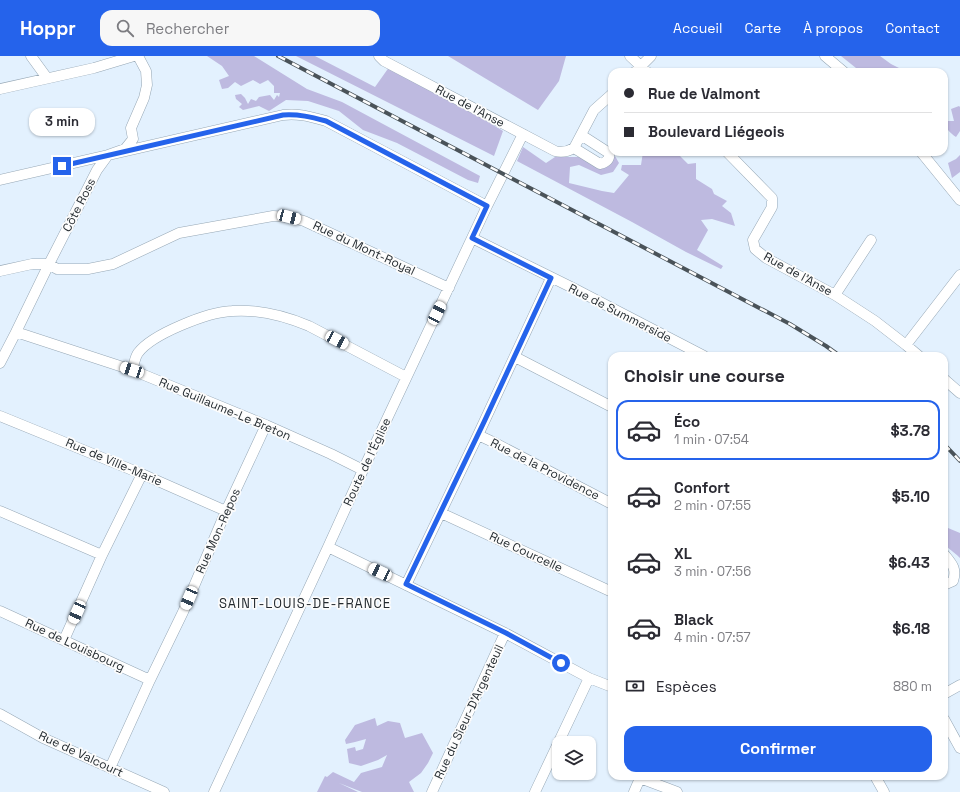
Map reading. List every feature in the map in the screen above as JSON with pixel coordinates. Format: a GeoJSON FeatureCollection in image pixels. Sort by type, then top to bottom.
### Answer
{"type":"FeatureCollection","features":[{"type":"Feature","properties":{"kind":"street"},"geometry":{"type":"LineString","coordinates":[[31,56],[46,78]]}},
{"type":"Feature","properties":{"kind":"street"},"geometry":{"type":"LineString","coordinates":[[0,89],[94,68],[134,56]]}},
{"type":"Feature","properties":{"kind":"street"},"geometry":{"type":"LineString","coordinates":[[108,155],[125,149],[134,139],[131,128],[144,98],[147,85],[146,71],[138,56]]}},
{"type":"Feature","properties":{"kind":"street","name":"Rue de l'Anse"},"geometry":{"type":"LineString","coordinates":[[379,56],[555,151],[562,153],[574,148]]}},
{"type":"Feature","properties":{"kind":"street"},"geometry":{"type":"LineString","coordinates":[[630,56],[639,68]]}},
{"type":"Feature","properties":{"kind":"street"},"geometry":{"type":"LineString","coordinates":[[642,68],[651,56]]}},
{"type":"Feature","properties":{"kind":"street"},"geometry":{"type":"LineString","coordinates":[[825,56],[839,68]]}},
{"type":"Feature","properties":{"kind":"street"},"geometry":{"type":"LineString","coordinates":[[608,98],[594,110],[574,148],[600,164],[604,163],[609,156]]}},
{"type":"Feature","properties":{"kind":"street"},"geometry":{"type":"LineString","coordinates":[[0,180],[283,115],[295,114],[310,116],[326,121],[487,206]]}},
{"type":"Feature","properties":{"kind":"street","name":"Route de l'Église"},"geometry":{"type":"LineString","coordinates":[[214,792],[406,377],[487,206],[523,134]]}},
{"type":"Feature","properties":{"kind":"street"},"geometry":{"type":"LineString","coordinates":[[581,135],[608,152]]}},
{"type":"Feature","properties":{"kind":"street","name":"Côte Ross"},"geometry":{"type":"LineString","coordinates":[[0,363],[97,170],[108,155]]}},
{"type":"Feature","properties":{"kind":"street","name":"Rue de l'Anse"},"geometry":{"type":"LineString","coordinates":[[731,156],[772,198],[772,207],[753,240],[755,249],[766,258],[835,295],[875,321],[914,352]]}},
{"type":"Feature","properties":{"kind":"street"},"geometry":{"type":"LineString","coordinates":[[924,156],[960,200]]}},
{"type":"Feature","properties":{"kind":"street","name":"Rue du Mont-Royal"},"geometry":{"type":"LineString","coordinates":[[0,271],[32,264],[49,264],[57,269],[88,269],[113,264],[179,233],[273,216],[289,217],[304,221],[449,288]]}},
{"type":"Feature","properties":{"kind":"street","name":"Rue de Summerside"},"geometry":{"type":"LineString","coordinates":[[472,238],[696,352]]}},
{"type":"Feature","properties":{"kind":"street"},"geometry":{"type":"LineString","coordinates":[[835,295],[871,240]]}},
{"type":"Feature","properties":{"kind":"street"},"geometry":{"type":"LineString","coordinates":[[906,345],[960,275]]}},
{"type":"Feature","properties":{"kind":"street"},"geometry":{"type":"LineString","coordinates":[[406,584],[515,357],[551,278]]}},
{"type":"Feature","properties":{"kind":"street"},"geometry":{"type":"LineString","coordinates":[[132,370],[137,353],[150,341],[192,321],[212,314],[231,310],[255,311],[293,319],[406,377]]}},
{"type":"Feature","properties":{"kind":"street","name":"Rue Guillaume-Le Breton"},"geometry":{"type":"LineString","coordinates":[[16,332],[132,370],[266,425],[363,470]]}},
{"type":"Feature","properties":{"kind":"street"},"geometry":{"type":"LineString","coordinates":[[515,357],[608,405]]}},
{"type":"Feature","properties":{"kind":"street"},"geometry":{"type":"LineString","coordinates":[[948,382],[960,393]]}},
{"type":"Feature","properties":{"kind":"street","name":"Rue de Ville-Marie"},"geometry":{"type":"LineString","coordinates":[[0,416],[142,474],[226,511]]}},
{"type":"Feature","properties":{"kind":"street","name":"Rue Mon-Repos"},"geometry":{"type":"LineString","coordinates":[[110,768],[183,612],[226,511],[266,425]]}},
{"type":"Feature","properties":{"kind":"street","name":"Rue de la Providence"},"geometry":{"type":"LineString","coordinates":[[478,435],[608,502]]}},
{"type":"Feature","properties":{"kind":"street"},"geometry":{"type":"LineString","coordinates":[[64,640],[102,555],[142,474]]}},
{"type":"Feature","properties":{"kind":"street"},"geometry":{"type":"LineString","coordinates":[[0,511],[102,555]]}},
{"type":"Feature","properties":{"kind":"street","name":"Rue Courcelle"},"geometry":{"type":"LineString","coordinates":[[441,512],[608,590]]}},
{"type":"Feature","properties":{"kind":"street"},"geometry":{"type":"LineString","coordinates":[[328,547],[506,633],[589,678],[608,686]]}},
{"type":"Feature","properties":{"kind":"street"},"geometry":{"type":"LineString","coordinates":[[948,560],[955,572],[952,580],[948,582]]}},
{"type":"Feature","properties":{"kind":"street","name":"Rue de Louisbourg"},"geometry":{"type":"LineString","coordinates":[[0,611],[150,680]]}},
{"type":"Feature","properties":{"kind":"street","name":"Rue du Sieur-D'Argenteuil"},"geometry":{"type":"LineString","coordinates":[[432,792],[506,633]]}},
{"type":"Feature","properties":{"kind":"street"},"geometry":{"type":"LineString","coordinates":[[534,792],[589,678]]}},
{"type":"Feature","properties":{"kind":"street"},"geometry":{"type":"LineString","coordinates":[[948,692],[960,685]]}},
{"type":"Feature","properties":{"kind":"street","name":"Rue de Valcourt"},"geometry":{"type":"LineString","coordinates":[[0,714],[43,738],[164,792]]}},
{"type":"Feature","properties":{"kind":"street"},"geometry":{"type":"LineString","coordinates":[[948,726],[960,748]]}},
{"type":"Feature","properties":{"kind":"street"},"geometry":{"type":"LineString","coordinates":[[634,792],[640,780]]}},
{"type":"Feature","properties":{"kind":"street"},"geometry":{"type":"LineString","coordinates":[[648,780],[677,792]]}},
{"type":"Feature","properties":{"kind":"street"},"geometry":{"type":"LineString","coordinates":[[878,780],[884,792]]}},
{"type":"Feature","properties":{"kind":"shaded area"},"geometry":{"type":"Polygon","coordinates":[[[207,56],[254,56],[307,89],[342,102],[480,176],[478,183],[468,180],[397,143],[363,130],[339,111],[308,101],[286,100],[269,111],[259,106],[243,110],[239,107],[242,104],[236,99],[235,95],[241,94],[248,104],[251,99],[256,101],[259,97],[270,95],[274,100],[277,95],[279,97],[280,93],[274,93],[274,86],[268,80],[260,84],[253,80],[241,86],[235,82],[228,88],[222,89],[219,80],[229,76],[222,66],[207,56]]]}},
{"type":"Feature","properties":{"kind":"shaded area"},"geometry":{"type":"Polygon","coordinates":[[[296,56],[315,56],[375,87],[392,63],[503,131],[494,156],[296,56]]]}},
{"type":"Feature","properties":{"kind":"shaded area"},"geometry":{"type":"Polygon","coordinates":[[[448,56],[566,56],[559,81],[538,110],[448,56]]]}},
{"type":"Feature","properties":{"kind":"shaded area"},"geometry":{"type":"Polygon","coordinates":[[[841,56],[880,56],[899,68],[856,68],[841,56]]]}},
{"type":"Feature","properties":{"kind":"shaded area"},"geometry":{"type":"Polygon","coordinates":[[[960,107],[960,131],[956,137],[948,130],[948,121],[954,121],[951,109],[960,107]]]}},
{"type":"Feature","properties":{"kind":"shaded area"},"geometry":{"type":"Polygon","coordinates":[[[523,147],[546,163],[555,157],[581,157],[610,163],[615,156],[619,163],[613,172],[601,175],[579,165],[570,167],[569,183],[614,193],[629,175],[621,170],[622,165],[641,165],[642,156],[680,156],[688,164],[696,163],[696,179],[712,189],[714,194],[727,201],[722,206],[731,213],[735,226],[712,219],[701,220],[708,230],[697,250],[723,266],[721,269],[686,252],[517,161],[523,147]]]}},
{"type":"Feature","properties":{"kind":"shaded area"},"geometry":{"type":"Polygon","coordinates":[[[960,155],[960,172],[952,178],[948,163],[960,155]]]}},
{"type":"Feature","properties":{"kind":"shaded area"},"geometry":{"type":"Polygon","coordinates":[[[948,528],[960,533],[960,558],[949,548],[948,528]]]}},
{"type":"Feature","properties":{"kind":"shaded area"},"geometry":{"type":"Polygon","coordinates":[[[375,718],[377,726],[388,721],[400,723],[405,738],[422,733],[433,753],[421,773],[409,782],[414,792],[362,792],[339,783],[358,792],[317,792],[325,776],[327,777],[333,772],[354,782],[361,773],[382,767],[387,755],[361,766],[349,763],[347,749],[355,747],[356,751],[363,749],[366,739],[346,744],[345,740],[355,725],[375,718]]]}},
{"type":"Feature","properties":{"kind":"railway"},"geometry":{"type":"LineString","coordinates":[[278,56],[790,324],[834,352]]}},
{"type":"Feature","properties":{"kind":"railway"},"geometry":{"type":"LineString","coordinates":[[948,448],[960,461]]}},
{"type":"Feature","properties":{"kind":"district","name":"SAINT-LOUIS-DE-FRANCE"},"geometry":{"type":"Point","coordinates":[305,603]}},
{"type":"Feature","properties":{"kind":"route"},"geometry":{"type":"LineString","coordinates":[[62,166],[283,115],[295,114],[310,116],[326,121],[487,206],[472,238],[551,278],[406,584],[506,633],[561,663]]}}]}
